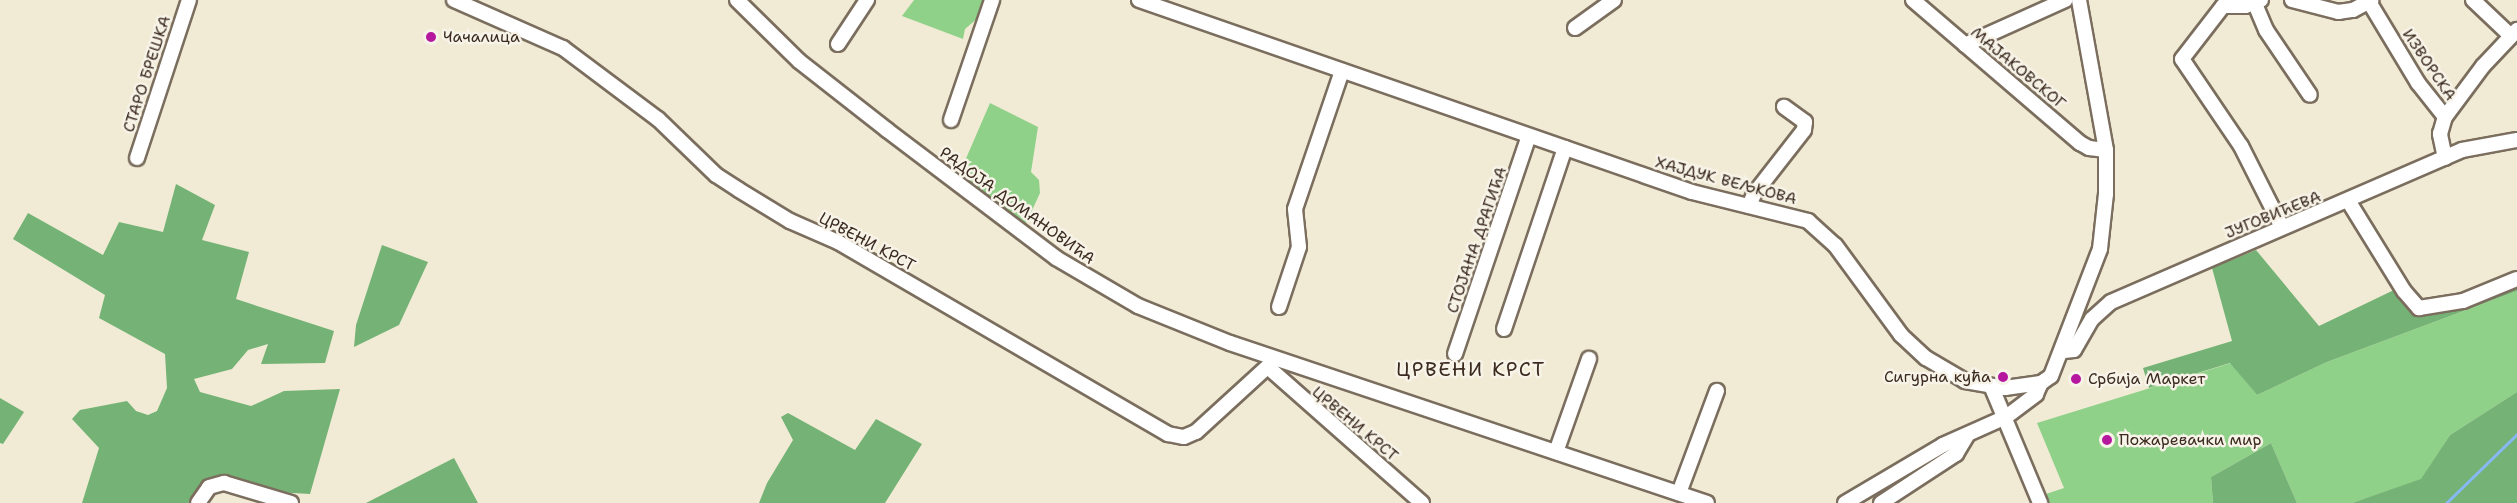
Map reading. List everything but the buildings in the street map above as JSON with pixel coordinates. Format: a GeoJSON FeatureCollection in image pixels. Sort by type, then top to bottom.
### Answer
{"type":"FeatureCollection","features":[{"type":"Feature","properties":{"kind":"street","name":"СТАРО БРЕШКА"},"geometry":{"type":"LineString","coordinates":[[137,158],[189,0]]}},
{"type":"Feature","properties":{"kind":"street","name":"ЦРВЕНИ КРСТ"},"geometry":{"type":"LineString","coordinates":[[454,0],[563,48],[658,119],[716,175],[739,190],[790,221],[838,242],[1168,434],[1184,437],[1196,432],[1248,380],[1272,364],[1290,391],[1422,503]]}},
{"type":"Feature","properties":{"kind":"street","name":"РАДОЈА ДОМАНОВИЋА"},"geometry":{"type":"LineString","coordinates":[[737,0],[799,61],[1056,258],[1170,321],[1272,364],[1707,503]]}},
{"type":"Feature","properties":{"kind":"street"},"geometry":{"type":"LineString","coordinates":[[838,44],[867,0]]}},
{"type":"Feature","properties":{"kind":"street"},"geometry":{"type":"LineString","coordinates":[[951,120],[992,0]]}},
{"type":"Feature","properties":{"kind":"street","name":"ХАЈДУК ВЕЉКОВА"},"geometry":{"type":"LineString","coordinates":[[1139,0],[1692,192],[1808,220],[1821,231],[1900,335],[1943,370],[1992,388],[2041,383]]}},
{"type":"Feature","properties":{"kind":"street"},"geometry":{"type":"LineString","coordinates":[[1575,28],[1614,0]]}},
{"type":"Feature","properties":{"kind":"street","name":"МАЈАКОВСКОГ"},"geometry":{"type":"LineString","coordinates":[[1913,0],[2080,143],[2089,148],[2106,150]]}},
{"type":"Feature","properties":{"kind":"street"},"geometry":{"type":"LineString","coordinates":[[1965,45],[2065,0]]}},
{"type":"Feature","properties":{"kind":"street"},"geometry":{"type":"LineString","coordinates":[[1851,502],[1943,444],[1967,436],[2006,417],[2036,394],[2041,383],[2051,376],[2064,351],[2100,249],[2106,194],[2106,150],[2079,0]]}},
{"type":"Feature","properties":{"kind":"street"},"geometry":{"type":"LineString","coordinates":[[2292,0],[2338,12],[2370,1]]}},
{"type":"Feature","properties":{"kind":"street"},"geometry":{"type":"LineString","coordinates":[[2473,0],[2514,33]]}},
{"type":"Feature","properties":{"kind":"street","name":"ИЗВОРСКА"},"geometry":{"type":"LineString","coordinates":[[2370,1],[2418,83],[2445,117]]}},
{"type":"Feature","properties":{"kind":"street"},"geometry":{"type":"LineString","coordinates":[[2282,227],[2241,146],[2182,60],[2223,6],[2258,2],[2266,30],[2310,94]]}},
{"type":"Feature","properties":{"kind":"street","name":"ИЗВОРСКА"},"geometry":{"type":"LineString","coordinates":[[2445,159],[2440,134],[2445,117],[2514,33]]}},
{"type":"Feature","properties":{"kind":"street"},"geometry":{"type":"LineString","coordinates":[[1279,307],[1299,247],[1295,209],[1342,71]]}},
{"type":"Feature","properties":{"kind":"street"},"geometry":{"type":"LineString","coordinates":[[1749,206],[1754,194],[1804,130],[1805,122],[1784,107]]}},
{"type":"Feature","properties":{"kind":"street","name":"СТОЈАНА ДРАГИЋА"},"geometry":{"type":"LineString","coordinates":[[1455,354],[1529,136]]}},
{"type":"Feature","properties":{"kind":"street","name":"ЈУГОВИЋЕВА"},"geometry":{"type":"LineString","coordinates":[[2064,351],[2074,350],[2092,319],[2111,302],[2282,227],[2349,202],[2462,150],[2517,140]]}},
{"type":"Feature","properties":{"kind":"street"},"geometry":{"type":"LineString","coordinates":[[1504,329],[1565,148]]}},
{"type":"Feature","properties":{"kind":"street"},"geometry":{"type":"LineString","coordinates":[[2349,202],[2404,291],[2419,308],[2463,302],[2517,279]]}},
{"type":"Feature","properties":{"kind":"street"},"geometry":{"type":"LineString","coordinates":[[1556,453],[1589,359]]}},
{"type":"Feature","properties":{"kind":"street"},"geometry":{"type":"LineString","coordinates":[[1992,388],[2040,503]]}},
{"type":"Feature","properties":{"kind":"street"},"geometry":{"type":"LineString","coordinates":[[1679,493],[1717,391]]}},
{"type":"Feature","properties":{"kind":"street"},"geometry":{"type":"LineString","coordinates":[[1881,503],[1956,454],[1967,436]]}},
{"type":"Feature","properties":{"kind":"street"},"geometry":{"type":"LineString","coordinates":[[198,503],[209,487],[224,483],[291,503]]}},
{"type":"Feature","properties":{"kind":"green space"},"geometry":{"type":"Polygon","coordinates":[[[914,0],[985,0],[979,17],[965,29],[963,39],[902,16],[914,0]]]}},
{"type":"Feature","properties":{"kind":"green space"},"geometry":{"type":"Polygon","coordinates":[[[990,103],[1038,127],[1031,172],[1039,180],[1040,193],[1024,228],[958,177],[990,103]]]}},
{"type":"Feature","properties":{"kind":"green space"},"geometry":{"type":"Polygon","coordinates":[[[176,184],[215,205],[202,240],[249,252],[236,299],[334,331],[325,363],[261,364],[268,344],[248,350],[232,369],[194,379],[200,392],[251,406],[284,391],[340,389],[310,494],[275,492],[206,478],[197,503],[82,503],[99,448],[72,419],[80,410],[127,401],[136,411],[148,415],[157,411],[167,388],[165,354],[99,318],[105,295],[13,239],[28,213],[103,255],[119,222],[163,232],[176,184]]]}},
{"type":"Feature","properties":{"kind":"green space"},"geometry":{"type":"Polygon","coordinates":[[[382,245],[428,262],[399,325],[354,347],[356,325],[382,245]]]}},
{"type":"Feature","properties":{"kind":"green space"},"geometry":{"type":"Polygon","coordinates":[[[2256,250],[2319,326],[2396,289],[2411,310],[2428,311],[2517,278],[2517,291],[2327,362],[2257,395],[2230,363],[2149,388],[2143,368],[2232,341],[2212,268],[2256,250]]]}},
{"type":"Feature","properties":{"kind":"green space"},"geometry":{"type":"Polygon","coordinates":[[[2517,291],[2517,392],[2450,435],[2421,480],[2352,503],[2297,503],[2271,443],[2211,477],[2213,503],[2049,503],[2046,494],[2064,488],[2037,423],[2231,363],[2257,395],[2327,362],[2517,291]]]}},
{"type":"Feature","properties":{"kind":"green space"},"geometry":{"type":"Polygon","coordinates":[[[2517,392],[2517,503],[2352,503],[2421,479],[2450,435],[2517,392]]]}},
{"type":"Feature","properties":{"kind":"green space"},"geometry":{"type":"Polygon","coordinates":[[[0,398],[24,412],[3,444],[0,443],[0,398]]]}},
{"type":"Feature","properties":{"kind":"green space"},"geometry":{"type":"Polygon","coordinates":[[[788,413],[855,450],[876,419],[922,444],[885,503],[759,503],[767,483],[793,440],[781,417],[788,413]]]}},
{"type":"Feature","properties":{"kind":"green space"},"geometry":{"type":"Polygon","coordinates":[[[2271,443],[2297,503],[2213,503],[2211,477],[2271,443]]]}},
{"type":"Feature","properties":{"kind":"green space"},"geometry":{"type":"Polygon","coordinates":[[[454,458],[478,503],[366,503],[454,458]]]}},
{"type":"Feature","properties":{"kind":"waterway"},"geometry":{"type":"LineString","coordinates":[[2446,503],[2517,434]]}},
{"type":"Feature","properties":{"kind":"place","name":"Чачалица"},"geometry":{"type":"Point","coordinates":[431,37]}},
{"type":"Feature","properties":{"kind":"place","name":"Сигурна кућа"},"geometry":{"type":"Point","coordinates":[2003,377]}},
{"type":"Feature","properties":{"kind":"place","name":"Србија Маркет"},"geometry":{"type":"Point","coordinates":[2076,379]}},
{"type":"Feature","properties":{"kind":"place","name":"Пожаревачки мир"},"geometry":{"type":"Point","coordinates":[2107,440]}},
{"type":"Feature","properties":{"kind":"district","name":"ЦРВЕНИ КРСТ"},"geometry":{"type":"Point","coordinates":[1471,369]}}]}
